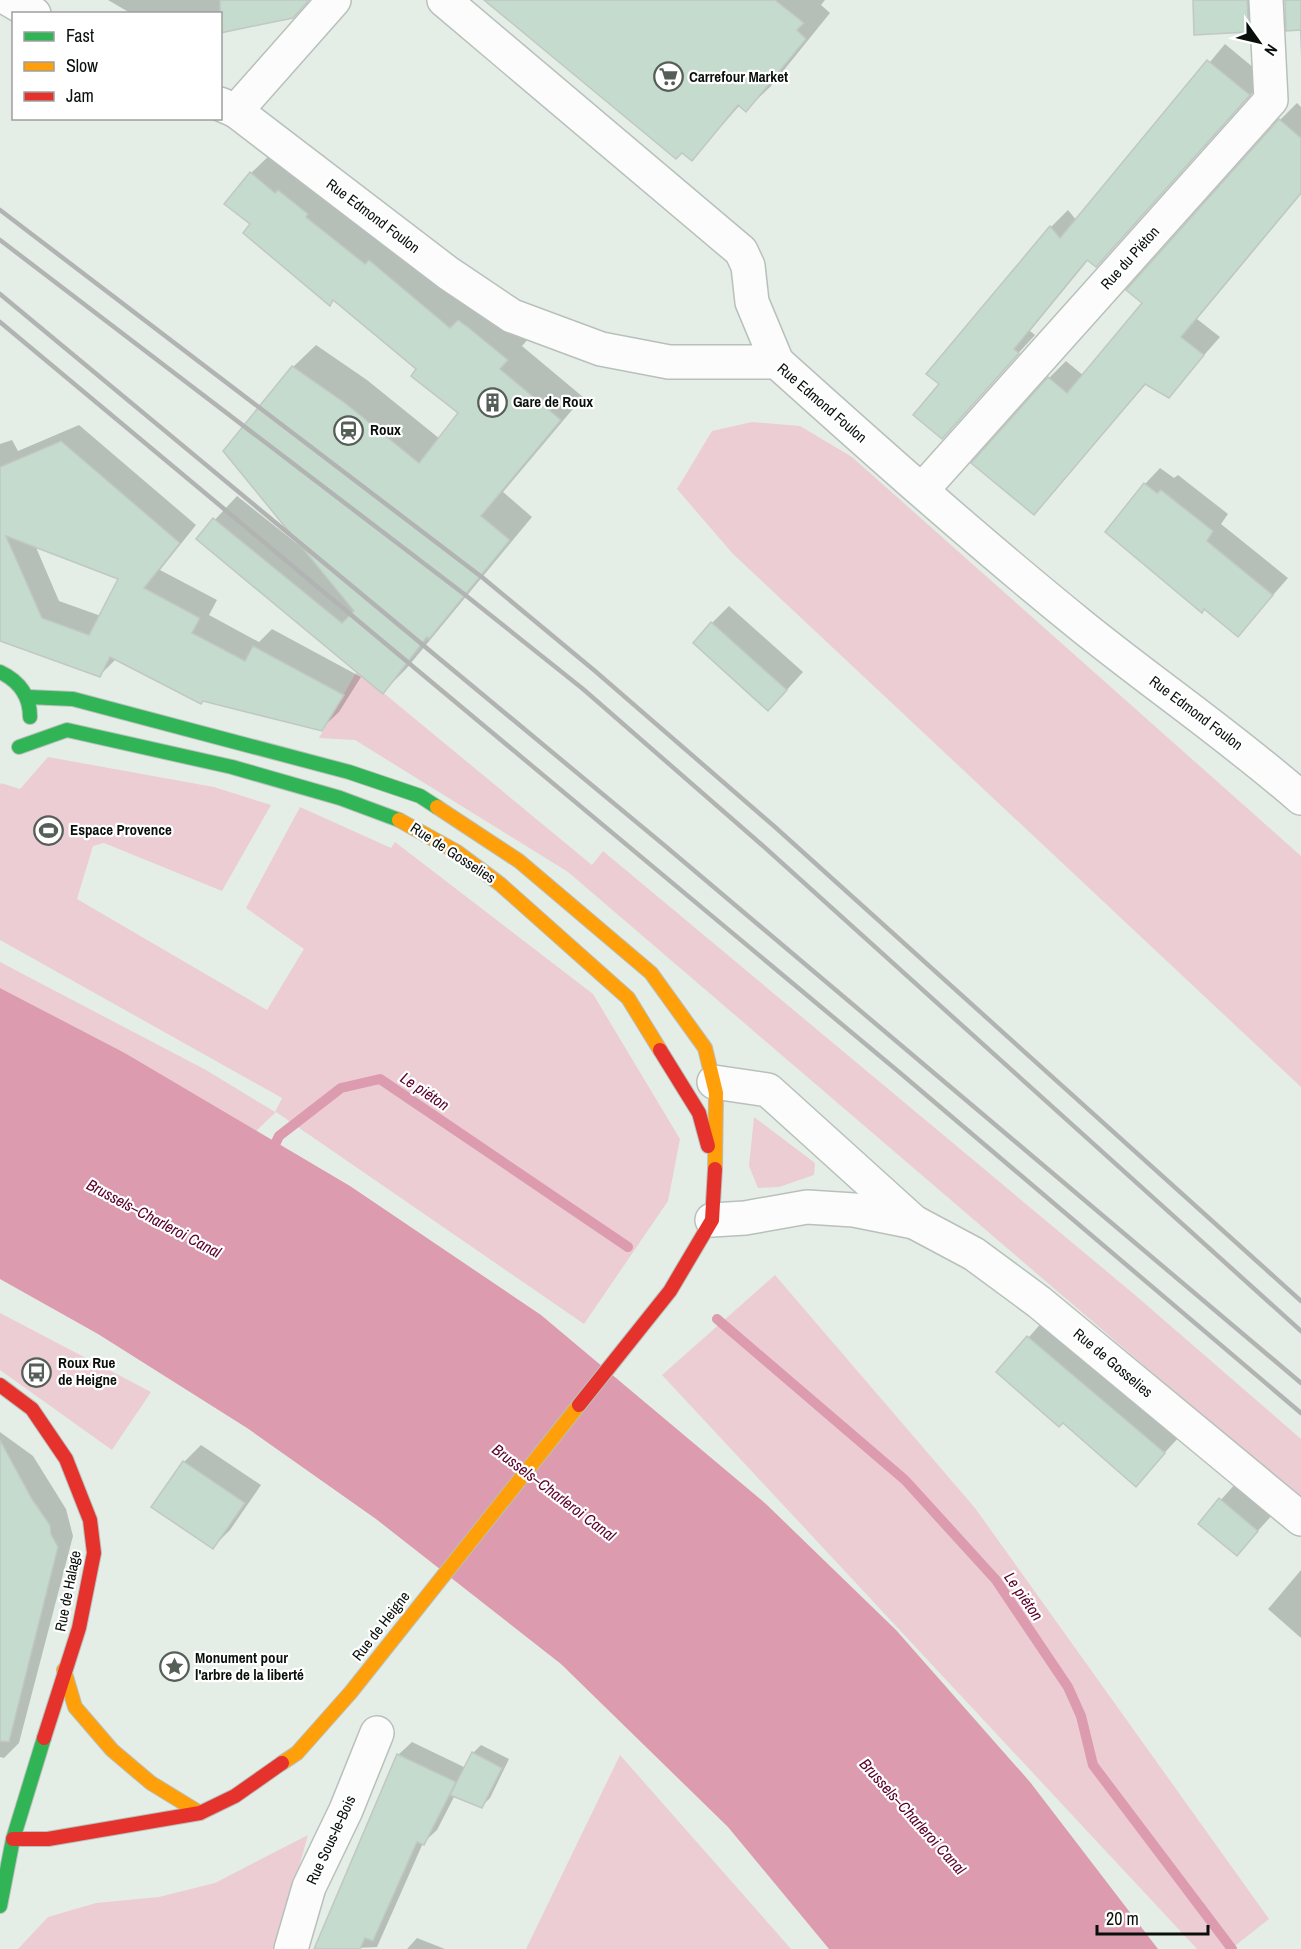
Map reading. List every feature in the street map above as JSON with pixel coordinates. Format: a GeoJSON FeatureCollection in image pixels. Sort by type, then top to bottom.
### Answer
{"type":"FeatureCollection","features":[{"type":"Feature","properties":{"kind":"street"},"geometry":{"type":"LineString","coordinates":[[10,0],[31,12]]}},
{"type":"Feature","properties":{"kind":"street"},"geometry":{"type":"LineString","coordinates":[[228,108],[334,0]]}},
{"type":"Feature","properties":{"kind":"street"},"geometry":{"type":"LineString","coordinates":[[444,0],[741,251],[748,266],[752,302],[777,362]]}},
{"type":"Feature","properties":{"kind":"street","name":"Rue du Piéton"},"geometry":{"type":"LineString","coordinates":[[922,490],[1270,100],[1266,0]]}},
{"type":"Feature","properties":{"kind":"street","name":"Rue Edmond Foulon"},"geometry":{"type":"LineString","coordinates":[[228,108],[448,273],[512,316],[600,348],[669,362],[777,362],[922,490],[1083,627],[1256,759],[1301,798]]}},
{"type":"Feature","properties":{"kind":"street"},"geometry":{"type":"LineString","coordinates":[[0,672],[19,685],[28,697],[30,723],[27,736],[8,757]]}},
{"type":"Feature","properties":{"kind":"street","name":"Rue de Gosselies"},"geometry":{"type":"LineString","coordinates":[[28,697],[74,699],[338,769],[420,796],[519,861],[651,973],[705,1048],[715,1087],[716,1170],[712,1220],[745,1218],[807,1207],[854,1210],[914,1222]]}},
{"type":"Feature","properties":{"kind":"street","name":"Rue de Gosselies"},"geometry":{"type":"LineString","coordinates":[[19,747],[67,730],[232,767],[340,798],[404,822],[457,852],[500,884],[628,998],[699,1113],[716,1170]]}},
{"type":"Feature","properties":{"kind":"street","name":"Rue de Gosselies"},"geometry":{"type":"LineString","coordinates":[[715,1087],[768,1090],[914,1222],[974,1254],[1039,1302],[1301,1519]]}},
{"type":"Feature","properties":{"kind":"street","name":"Rue de Heigne"},"geometry":{"type":"LineString","coordinates":[[13,1839],[48,1839],[200,1813],[235,1796],[297,1753],[378,1657],[670,1291],[712,1220]]}},
{"type":"Feature","properties":{"kind":"street","name":"Rue de Halage"},"geometry":{"type":"LineString","coordinates":[[0,1385],[33,1409],[66,1459],[90,1520],[94,1553],[79,1629],[64,1670],[13,1839]]}},
{"type":"Feature","properties":{"kind":"street"},"geometry":{"type":"LineString","coordinates":[[64,1670],[75,1707],[112,1750],[151,1783],[200,1813]]}},
{"type":"Feature","properties":{"kind":"street","name":"Rue Sous-le-Bois"},"geometry":{"type":"LineString","coordinates":[[291,1949],[309,1887],[346,1810],[377,1733]]}},
{"type":"Feature","properties":{"kind":"street"},"geometry":{"type":"LineString","coordinates":[[0,1829],[13,1839],[0,1906]]}},
{"type":"Feature","properties":{"kind":"shaded area"},"geometry":{"type":"Polygon","coordinates":[[[752,422],[800,426],[852,457],[1301,856],[1301,1087],[733,554],[677,489],[712,431],[752,422]]]}},
{"type":"Feature","properties":{"kind":"shaded area"},"geometry":{"type":"Polygon","coordinates":[[[357,671],[592,865],[603,851],[1135,1295],[1301,1439],[1301,1500],[568,872],[355,740],[319,738],[357,671]]]}},
{"type":"Feature","properties":{"kind":"shaded area"},"geometry":{"type":"Polygon","coordinates":[[[48,757],[214,787],[271,805],[222,891],[104,843],[93,846],[77,899],[267,1010],[304,949],[246,908],[300,807],[391,848],[395,842],[593,994],[680,1139],[668,1201],[584,1324],[276,1112],[252,1135],[123,1052],[0,988],[0,962],[206,1070],[275,1112],[282,1098],[0,940],[0,785],[1,783],[20,789],[48,757]]]}},
{"type":"Feature","properties":{"kind":"shaded area"},"geometry":{"type":"Polygon","coordinates":[[[754,1117],[815,1163],[814,1175],[779,1187],[758,1188],[749,1166],[754,1117]]]}},
{"type":"Feature","properties":{"kind":"shaded area"},"geometry":{"type":"Polygon","coordinates":[[[775,1275],[975,1508],[1269,1919],[1231,1949],[1197,1949],[662,1375],[775,1275]]]}},
{"type":"Feature","properties":{"kind":"shaded area"},"geometry":{"type":"Polygon","coordinates":[[[0,1313],[151,1392],[112,1450],[0,1370],[0,1313]]]}},
{"type":"Feature","properties":{"kind":"shaded area"},"geometry":{"type":"Polygon","coordinates":[[[620,1755],[791,1949],[526,1949],[620,1755]]]}},
{"type":"Feature","properties":{"kind":"shaded area"},"geometry":{"type":"Polygon","coordinates":[[[308,1835],[276,1949],[18,1949],[48,1917],[96,1903],[159,1897],[215,1883],[308,1835]]]}},
{"type":"Feature","properties":{"kind":"water","name":"Brussels–Charleroi Canal"},"geometry":{"type":"Polygon","coordinates":[[[0,988],[123,1052],[350,1186],[541,1315],[766,1504],[896,1630],[1030,1782],[1158,1949],[829,1949],[728,1827],[561,1664],[376,1519],[247,1428],[98,1334],[0,1279],[0,988]]]}},
{"type":"Feature","properties":{"kind":"building"},"geometry":{"type":"Polygon","coordinates":[[[220,0],[309,0],[293,18],[222,33],[222,12],[220,12],[220,0]]]}},
{"type":"Feature","properties":{"kind":"building","name":"Carrefour Market"},"geometry":{"type":"Polygon","coordinates":[[[484,0],[775,0],[804,23],[797,30],[806,39],[746,112],[738,105],[692,161],[682,153],[676,159],[484,0]]]}},
{"type":"Feature","properties":{"kind":"building"},"geometry":{"type":"Polygon","coordinates":[[[1193,0],[1247,0],[1249,32],[1194,35],[1193,0]]]}},
{"type":"Feature","properties":{"kind":"building"},"geometry":{"type":"Polygon","coordinates":[[[1285,0],[1301,0],[1301,30],[1286,31],[1285,0]]]}},
{"type":"Feature","properties":{"kind":"building"},"geometry":{"type":"Polygon","coordinates":[[[1207,60],[1250,95],[1096,267],[1087,260],[1014,349],[1019,353],[942,439],[913,415],[939,384],[926,374],[1050,226],[1060,238],[1207,60]]]}},
{"type":"Feature","properties":{"kind":"building"},"geometry":{"type":"Polygon","coordinates":[[[1279,119],[1301,138],[1301,193],[1181,337],[1204,355],[1169,398],[1145,384],[1034,515],[971,463],[1048,377],[1067,393],[1142,303],[1126,290],[1279,119]]]}},
{"type":"Feature","properties":{"kind":"building"},"geometry":{"type":"Polygon","coordinates":[[[250,172],[275,193],[278,190],[308,214],[306,217],[365,264],[369,260],[450,328],[458,320],[469,328],[508,360],[500,369],[561,420],[481,516],[510,540],[429,639],[427,637],[383,694],[196,539],[213,518],[342,623],[354,611],[223,451],[292,366],[345,403],[419,463],[458,413],[411,376],[416,369],[333,300],[330,306],[243,233],[250,224],[224,204],[250,172]]]}},
{"type":"Feature","properties":{"kind":"building"},"geometry":{"type":"Polygon","coordinates":[[[61,441],[180,543],[144,588],[200,618],[192,633],[245,661],[253,646],[344,695],[322,731],[203,701],[201,704],[110,657],[100,677],[0,641],[0,467],[61,441]],[[6,536],[42,618],[89,635],[118,579],[6,536]]]}},
{"type":"Feature","properties":{"kind":"building"},"geometry":{"type":"Polygon","coordinates":[[[1144,483],[1157,493],[1161,490],[1213,531],[1207,541],[1273,595],[1238,637],[1204,609],[1202,613],[1105,532],[1144,483]]]}},
{"type":"Feature","properties":{"kind":"building"},"geometry":{"type":"Polygon","coordinates":[[[711,622],[787,690],[768,711],[693,643],[711,622]]]}},
{"type":"Feature","properties":{"kind":"building"},"geometry":{"type":"Polygon","coordinates":[[[1027,1336],[1165,1453],[1136,1487],[1063,1423],[1059,1427],[996,1372],[1027,1336]]]}},
{"type":"Feature","properties":{"kind":"building"},"geometry":{"type":"Polygon","coordinates":[[[0,1440],[32,1499],[50,1525],[51,1534],[58,1547],[9,1742],[0,1741],[0,1440]]]}},
{"type":"Feature","properties":{"kind":"building"},"geometry":{"type":"Polygon","coordinates":[[[183,1461],[245,1503],[213,1549],[151,1507],[183,1461]]]}},
{"type":"Feature","properties":{"kind":"building"},"geometry":{"type":"Polygon","coordinates":[[[1219,1498],[1258,1531],[1237,1556],[1198,1524],[1219,1498]]]}},
{"type":"Feature","properties":{"kind":"building"},"geometry":{"type":"Polygon","coordinates":[[[472,1752],[502,1768],[482,1808],[450,1795],[472,1752]]]}},
{"type":"Feature","properties":{"kind":"building"},"geometry":{"type":"Polygon","coordinates":[[[397,1754],[456,1782],[424,1845],[417,1842],[373,1941],[365,1938],[360,1949],[314,1949],[397,1754]]]}},
{"type":"Feature","properties":{"kind":"waterway","name":"Le piéton"},"geometry":{"type":"LineString","coordinates":[[270,1155],[279,1136],[341,1088],[380,1079],[628,1247]]}},
{"type":"Feature","properties":{"kind":"waterway","name":"Le piéton"},"geometry":{"type":"LineString","coordinates":[[717,1319],[905,1480],[996,1580],[1068,1687],[1081,1716],[1093,1765],[1232,1949]]}},
{"type":"Feature","properties":{"kind":"railway"},"geometry":{"type":"LineString","coordinates":[[0,210],[483,578],[595,671],[775,827],[1301,1301]]}},
{"type":"Feature","properties":{"kind":"railway"},"geometry":{"type":"LineString","coordinates":[[0,240],[464,594],[583,689],[762,845],[1301,1331]]}},
{"type":"Feature","properties":{"kind":"railway"},"geometry":{"type":"LineString","coordinates":[[0,294],[664,845],[1301,1383]]}},
{"type":"Feature","properties":{"kind":"railway"},"geometry":{"type":"LineString","coordinates":[[0,322],[899,1072],[1301,1413]]}},
{"type":"Feature","properties":{"kind":"traffic: fast"},"geometry":{"type":"LineString","coordinates":[[0,672],[18,684],[26,695],[30,717]]}},
{"type":"Feature","properties":{"kind":"traffic: fast"},"geometry":{"type":"LineString","coordinates":[[28,697],[73,699],[349,772],[420,796],[437,807]]}},
{"type":"Feature","properties":{"kind":"traffic: fast"},"geometry":{"type":"LineString","coordinates":[[19,747],[67,730],[232,767],[340,798],[399,820]]}},
{"type":"Feature","properties":{"kind":"traffic: fast"},"geometry":{"type":"LineString","coordinates":[[0,1906],[13,1839],[44,1738]]}},
{"type":"Feature","properties":{"kind":"traffic: slow"},"geometry":{"type":"LineString","coordinates":[[437,807],[519,861],[651,973],[705,1048],[716,1093],[715,1169]]}},
{"type":"Feature","properties":{"kind":"traffic: slow"},"geometry":{"type":"LineString","coordinates":[[399,820],[457,852],[500,884],[628,998],[660,1050]]}},
{"type":"Feature","properties":{"kind":"traffic: slow"},"geometry":{"type":"LineString","coordinates":[[282,1763],[297,1753],[351,1692],[579,1405]]}},
{"type":"Feature","properties":{"kind":"traffic: slow"},"geometry":{"type":"LineString","coordinates":[[64,1670],[75,1707],[112,1750],[151,1783],[200,1813]]}},
{"type":"Feature","properties":{"kind":"traffic: jam"},"geometry":{"type":"LineString","coordinates":[[660,1050],[699,1113],[708,1146]]}},
{"type":"Feature","properties":{"kind":"traffic: jam"},"geometry":{"type":"LineString","coordinates":[[579,1405],[670,1291],[712,1220],[715,1169]]}},
{"type":"Feature","properties":{"kind":"traffic: jam"},"geometry":{"type":"LineString","coordinates":[[0,1385],[32,1409],[66,1459],[90,1520],[94,1553],[79,1628],[44,1738]]}},
{"type":"Feature","properties":{"kind":"traffic: jam"},"geometry":{"type":"LineString","coordinates":[[13,1839],[48,1839],[200,1813],[235,1796],[282,1763]]}},
{"type":"Feature","properties":{"kind":"place","name":"Carrefour Market"},"geometry":{"type":"Point","coordinates":[668,77]}},
{"type":"Feature","properties":{"kind":"place","name":"Gare de Roux"},"geometry":{"type":"Point","coordinates":[492,402]}},
{"type":"Feature","properties":{"kind":"place","name":"Roux"},"geometry":{"type":"Point","coordinates":[349,430]}},
{"type":"Feature","properties":{"kind":"place","name":"Espace Provence"},"geometry":{"type":"Point","coordinates":[49,830]}},
{"type":"Feature","properties":{"kind":"place","name":"Roux Rue de Heigne"},"geometry":{"type":"Point","coordinates":[37,1372]}},
{"type":"Feature","properties":{"kind":"place","name":"Monument pour l'arbre de la liberté"},"geometry":{"type":"Point","coordinates":[174,1667]}}]}
